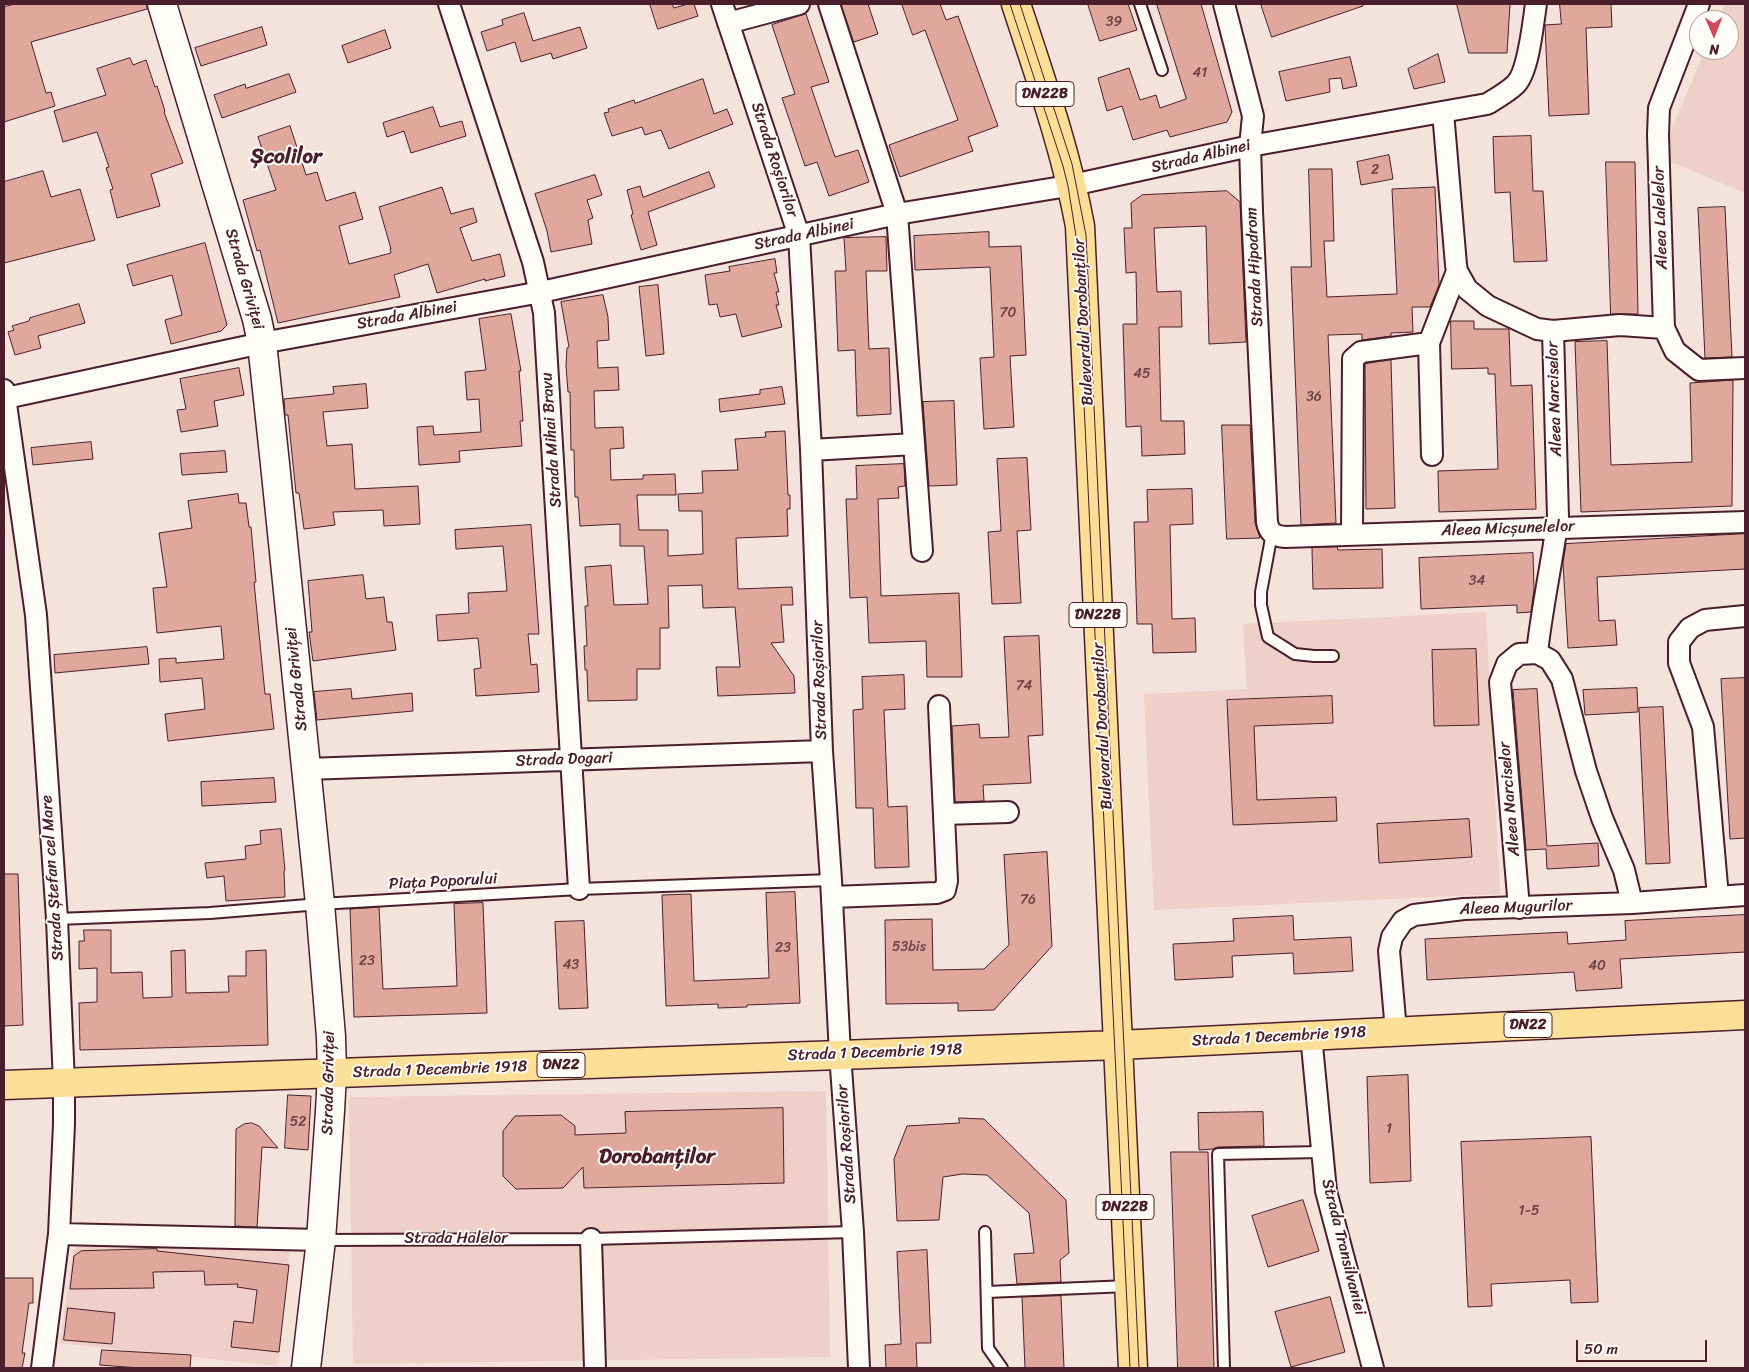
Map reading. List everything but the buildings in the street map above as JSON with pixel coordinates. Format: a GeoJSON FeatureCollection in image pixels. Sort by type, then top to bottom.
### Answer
{"type":"FeatureCollection","features":[{"type":"Feature","properties":{"kind":"main road","name":"Strada Griviței"},"geometry":{"type":"LineString","coordinates":[[162,4],[257,319],[262,343],[276,464],[320,904],[332,1074],[321,1240],[306,1368]]}},
{"type":"Feature","properties":{"kind":"main road","name":"Bulevardul Dorobanților"},"geometry":{"type":"LineString","coordinates":[[1016,4],[1038,70],[1072,186],[1080,226],[1133,1368]]}},
{"type":"Feature","properties":{"kind":"main road","name":"Strada 1 Decembrie 1918"},"geometry":{"type":"LineString","coordinates":[[4,1085],[1118,1045],[1396,1030],[1745,1015]]}},
{"type":"Feature","properties":{"kind":"street","name":"Strada Mihai Bravu"},"geometry":{"type":"LineString","coordinates":[[449,4],[525,234],[544,313],[579,889]]}},
{"type":"Feature","properties":{"kind":"street","name":"Strada Roșiorilor"},"geometry":{"type":"LineString","coordinates":[[722,4],[799,236],[811,450],[822,751],[860,1368]]}},
{"type":"Feature","properties":{"kind":"street"},"geometry":{"type":"LineString","coordinates":[[728,23],[799,4]]}},
{"type":"Feature","properties":{"kind":"street"},"geometry":{"type":"LineString","coordinates":[[829,4],[897,214],[922,551]]}},
{"type":"Feature","properties":{"kind":"street","name":"Strada Hipodrom"},"geometry":{"type":"LineString","coordinates":[[1224,4],[1253,116],[1250,146],[1267,522],[1268,529],[1272,533]]}},
{"type":"Feature","properties":{"kind":"street","name":"Strada Albinei"},"geometry":{"type":"LineString","coordinates":[[5,394],[262,343],[540,292],[897,214],[1072,186],[1250,146],[1487,104],[1504,94],[1517,82],[1527,60],[1536,4]]}},
{"type":"Feature","properties":{"kind":"street","name":"Aleea Lalelelor"},"geometry":{"type":"LineString","coordinates":[[1664,328],[1658,135],[1660,108],[1699,4]]}},
{"type":"Feature","properties":{"kind":"street","name":"Aleea Narciselor"},"geometry":{"type":"LineString","coordinates":[[1442,112],[1454,256],[1457,271],[1467,289],[1488,306],[1537,330],[1553,331],[1557,527],[1541,613],[1537,652],[1519,654],[1507,664],[1500,682],[1519,908]]}},
{"type":"Feature","properties":{"kind":"street"},"geometry":{"type":"LineString","coordinates":[[1432,455],[1430,343],[1457,271]]}},
{"type":"Feature","properties":{"kind":"street"},"geometry":{"type":"LineString","coordinates":[[1553,331],[1620,325],[1664,328],[1675,351],[1699,370],[1745,368]]}},
{"type":"Feature","properties":{"kind":"street"},"geometry":{"type":"LineString","coordinates":[[1352,534],[1353,359],[1361,352],[1430,343]]}},
{"type":"Feature","properties":{"kind":"street","name":"Strada Ștefan cel Mare"},"geometry":{"type":"LineString","coordinates":[[5,394],[36,615],[57,919],[64,1083],[59,1234],[42,1368]]}},
{"type":"Feature","properties":{"kind":"street"},"geometry":{"type":"LineString","coordinates":[[811,450],[914,444]]}},
{"type":"Feature","properties":{"kind":"street","name":"Aleea Micșunelelor"},"geometry":{"type":"LineString","coordinates":[[1272,533],[1284,537],[1745,522]]}},
{"type":"Feature","properties":{"kind":"street"},"geometry":{"type":"LineString","coordinates":[[1718,897],[1703,727],[1679,663],[1679,642],[1690,628],[1705,620],[1745,616]]}},
{"type":"Feature","properties":{"kind":"street"},"geometry":{"type":"LineString","coordinates":[[1537,652],[1550,660],[1562,679],[1586,770],[1602,818],[1624,870],[1632,903]]}},
{"type":"Feature","properties":{"kind":"street"},"geometry":{"type":"LineString","coordinates":[[832,889],[937,893],[945,890],[947,881],[939,706]]}},
{"type":"Feature","properties":{"kind":"street","name":"Strada Dogari"},"geometry":{"type":"LineString","coordinates":[[306,769],[822,751]]}},
{"type":"Feature","properties":{"kind":"street"},"geometry":{"type":"LineString","coordinates":[[944,814],[1008,812]]}},
{"type":"Feature","properties":{"kind":"street","name":"Aleea Mugurilor"},"geometry":{"type":"LineString","coordinates":[[1396,1030],[1389,951],[1392,937],[1403,921],[1414,915],[1464,909],[1632,903],[1745,895]]}},
{"type":"Feature","properties":{"kind":"street","name":"Strada Transilvaniei"},"geometry":{"type":"LineString","coordinates":[[1311,1035],[1326,1191],[1374,1368]]}},
{"type":"Feature","properties":{"kind":"street","name":"Strada Halelor"},"geometry":{"type":"LineString","coordinates":[[59,1234],[321,1240]]}},
{"type":"Feature","properties":{"kind":"street"},"geometry":{"type":"LineString","coordinates":[[591,1239],[595,1368]]}},
{"type":"Feature","properties":{"kind":"lane"},"geometry":{"type":"LineString","coordinates":[[1140,4],[1162,70]]}},
{"type":"Feature","properties":{"kind":"lane"},"geometry":{"type":"LineString","coordinates":[[1272,533],[1261,598],[1268,637],[1295,654],[1332,656]]}},
{"type":"Feature","properties":{"kind":"lane","name":"Piața Poporului"},"geometry":{"type":"LineString","coordinates":[[57,919],[210,913],[320,904],[579,889],[832,889]]}},
{"type":"Feature","properties":{"kind":"lane"},"geometry":{"type":"LineString","coordinates":[[1224,1368],[1218,1154],[1322,1152]]}},
{"type":"Feature","properties":{"kind":"lane","name":"Strada Halelor"},"geometry":{"type":"LineString","coordinates":[[321,1240],[591,1239],[853,1232]]}},
{"type":"Feature","properties":{"kind":"lane"},"geometry":{"type":"LineString","coordinates":[[985,1232],[988,1348],[1002,1368]]}},
{"type":"Feature","properties":{"kind":"lane"},"geometry":{"type":"LineString","coordinates":[[987,1292],[1129,1286]]}},
{"type":"Feature","properties":{"kind":"shaded area"},"geometry":{"type":"Polygon","coordinates":[[[1725,4],[1745,4],[1745,193],[1660,157],[1701,60],[1739,60],[1739,10],[1722,10],[1725,4]]]}},
{"type":"Feature","properties":{"kind":"shaded area"},"geometry":{"type":"Polygon","coordinates":[[[1486,612],[1500,894],[1154,910],[1144,694],[1247,689],[1243,624],[1486,612]]]}},
{"type":"Feature","properties":{"kind":"shaded area"},"geometry":{"type":"Polygon","coordinates":[[[826,1091],[830,1357],[353,1364],[349,1097],[826,1091]]]}},
{"type":"Feature","properties":{"kind":"shaded area"},"geometry":{"type":"Polygon","coordinates":[[[82,1242],[290,1251],[278,1366],[60,1343],[73,1251],[82,1242]]]}},
{"type":"Feature","properties":{"kind":"tram line"},"geometry":{"type":"LineString","coordinates":[[1010,4],[1063,166],[1076,236],[1130,1368]]}},
{"type":"Feature","properties":{"kind":"tram line"},"geometry":{"type":"LineString","coordinates":[[1020,4],[1072,164],[1086,235],[1139,1368]]}},
{"type":"Feature","properties":{"kind":"district","name":"Școlilor"},"geometry":{"type":"Point","coordinates":[286,158]}},
{"type":"Feature","properties":{"kind":"district","name":"Dorobanților"},"geometry":{"type":"Point","coordinates":[657,1158]}}]}
